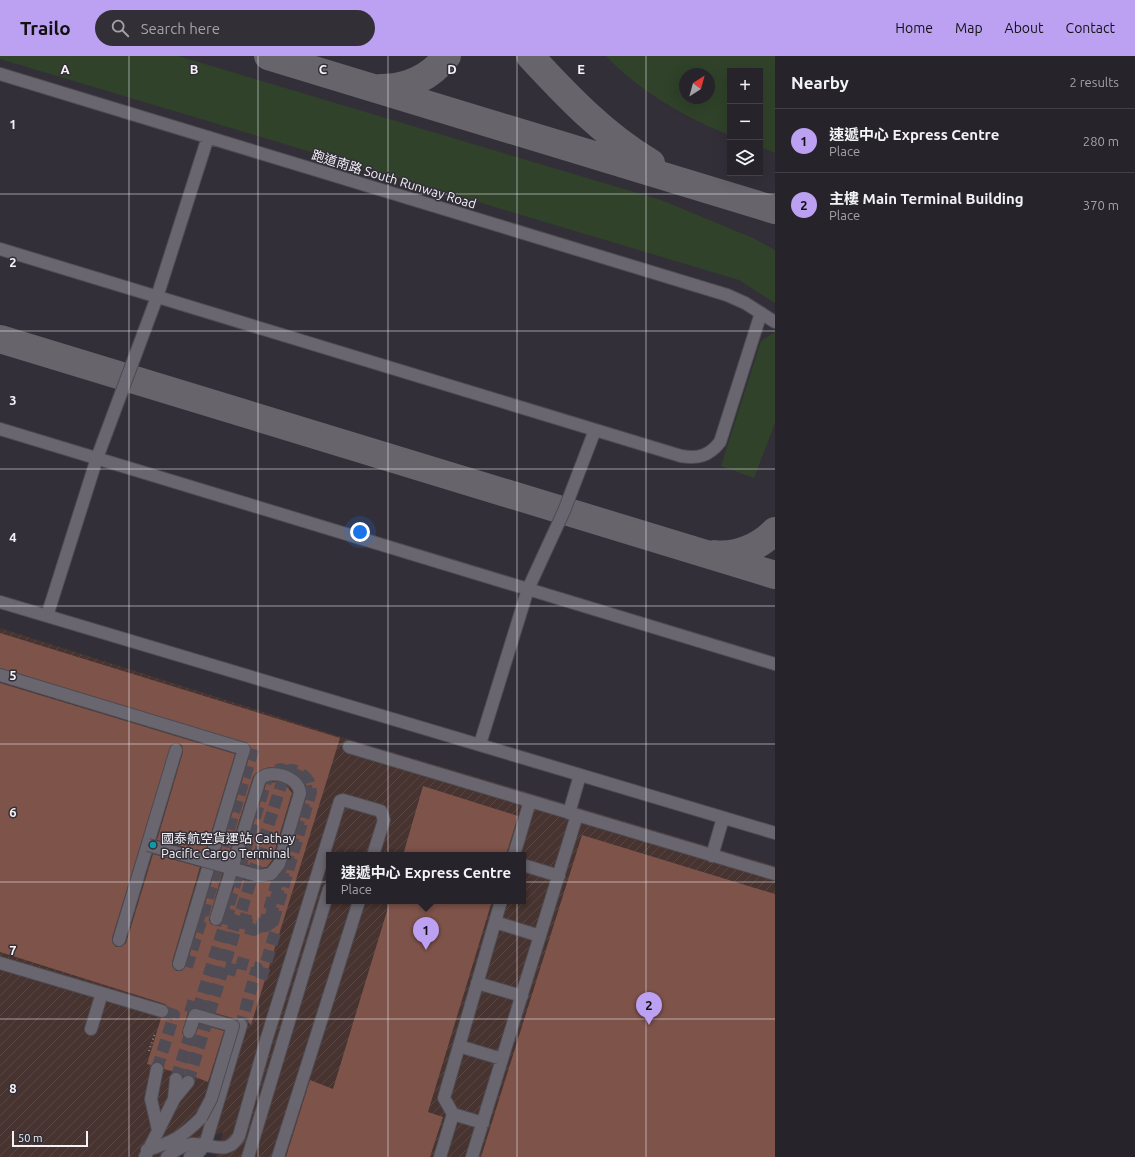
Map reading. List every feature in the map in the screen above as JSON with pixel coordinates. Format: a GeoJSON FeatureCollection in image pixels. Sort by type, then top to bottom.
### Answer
{"type":"FeatureCollection","features":[{"type":"Feature","properties":{"kind":"lane","name":"跑道南路 South Runway Road"},"geometry":{"type":"LineString","coordinates":[[0,74],[727,295],[775,322]]}},
{"type":"Feature","properties":{"kind":"lane"},"geometry":{"type":"LineString","coordinates":[[47,616],[97,458],[157,297],[208,137]]}},
{"type":"Feature","properties":{"kind":"lane"},"geometry":{"type":"LineString","coordinates":[[0,250],[681,456],[695,458],[705,456],[720,442],[761,313]]}},
{"type":"Feature","properties":{"kind":"lane"},"geometry":{"type":"LineString","coordinates":[[0,429],[775,664]]}},
{"type":"Feature","properties":{"kind":"lane"},"geometry":{"type":"LineString","coordinates":[[480,744],[528,589],[564,510],[595,430]]}},
{"type":"Feature","properties":{"kind":"lane"},"geometry":{"type":"LineString","coordinates":[[0,602],[775,833]]}},
{"type":"Feature","properties":{"kind":"lane"},"geometry":{"type":"LineString","coordinates":[[0,675],[244,749],[179,964]]}},
{"type":"Feature","properties":{"kind":"lane"},"geometry":{"type":"LineString","coordinates":[[349,747],[775,874]]}},
{"type":"Feature","properties":{"kind":"lane"},"geometry":{"type":"LineString","coordinates":[[119,940],[176,750]]}},
{"type":"Feature","properties":{"kind":"lane"},"geometry":{"type":"LineString","coordinates":[[148,845],[199,860],[222,866],[229,868],[236,870],[258,876],[272,874],[279,864],[300,793],[299,786],[294,780],[272,774],[264,775],[260,779],[233,862],[231,869],[227,883],[216,919]]}},
{"type":"Feature","properties":{"kind":"lane"},"geometry":{"type":"LineString","coordinates":[[472,1157],[559,876],[580,775]]}},
{"type":"Feature","properties":{"kind":"lane"},"geometry":{"type":"LineString","coordinates":[[167,1157],[186,1145],[205,1145],[224,1149],[235,1143],[239,1136],[257,1070],[340,801],[343,800],[381,810],[384,815],[384,820],[374,852]]}},
{"type":"Feature","properties":{"kind":"lane"},"geometry":{"type":"LineString","coordinates":[[515,852],[530,801]]}},
{"type":"Feature","properties":{"kind":"lane"},"geometry":{"type":"LineString","coordinates":[[712,856],[723,818]]}},
{"type":"Feature","properties":{"kind":"lane"},"geometry":{"type":"LineString","coordinates":[[526,866],[559,876]]}},
{"type":"Feature","properties":{"kind":"lane"},"geometry":{"type":"LineString","coordinates":[[248,1157],[326,899]]}},
{"type":"Feature","properties":{"kind":"lane"},"geometry":{"type":"LineString","coordinates":[[278,1157],[358,904]]}},
{"type":"Feature","properties":{"kind":"lane"},"geometry":{"type":"LineString","coordinates":[[483,1123],[453,1114],[444,1098],[500,904]]}},
{"type":"Feature","properties":{"kind":"lane"},"geometry":{"type":"LineString","coordinates":[[495,922],[540,936]]}},
{"type":"Feature","properties":{"kind":"lane"},"geometry":{"type":"LineString","coordinates":[[0,963],[162,1011]]}},
{"type":"Feature","properties":{"kind":"lane"},"geometry":{"type":"LineString","coordinates":[[477,983],[522,996]]}},
{"type":"Feature","properties":{"kind":"lane"},"geometry":{"type":"LineString","coordinates":[[91,1029],[102,993]]}},
{"type":"Feature","properties":{"kind":"lane"},"geometry":{"type":"LineString","coordinates":[[189,1032],[195,1015],[233,1026],[210,1099],[205,1145],[197,1154],[190,1157]]}},
{"type":"Feature","properties":{"kind":"lane"},"geometry":{"type":"LineString","coordinates":[[146,1154],[170,1143],[223,1108],[244,1026],[221,1089],[207,1118]]}},
{"type":"Feature","properties":{"kind":"lane"},"geometry":{"type":"LineString","coordinates":[[459,1046],[502,1059]]}},
{"type":"Feature","properties":{"kind":"lane"},"geometry":{"type":"LineString","coordinates":[[257,1070],[281,1047]]}},
{"type":"Feature","properties":{"kind":"lane"},"geometry":{"type":"LineString","coordinates":[[157,1069],[151,1100],[158,1130]]}},
{"type":"Feature","properties":{"kind":"lane"},"geometry":{"type":"LineString","coordinates":[[146,1154],[182,1081]]}},
{"type":"Feature","properties":{"kind":"lane"},"geometry":{"type":"LineString","coordinates":[[440,1157],[453,1114]]}},
{"type":"Feature","properties":{"kind":"path"},"geometry":{"type":"LineString","coordinates":[[149,1050],[155,1032]]}},
{"type":"Feature","properties":{"kind":"shaded area"},"geometry":{"type":"Polygon","coordinates":[[[0,628],[345,738],[775,866],[775,1157],[216,1157],[223,1132],[163,1157],[0,1157],[0,628]]]}},
{"type":"Feature","properties":{"kind":"green space"},"geometry":{"type":"Polygon","coordinates":[[[0,56],[178,56],[661,200],[753,238],[775,250],[775,303],[739,280],[0,59],[0,56]]]}},
{"type":"Feature","properties":{"kind":"green space"},"geometry":{"type":"Polygon","coordinates":[[[606,56],[775,56],[775,153],[763,148],[763,68],[727,68],[727,134],[680,112],[648,92],[606,56]]]}},
{"type":"Feature","properties":{"kind":"green space"},"geometry":{"type":"Polygon","coordinates":[[[775,332],[775,423],[754,478],[721,466],[761,341],[775,332]]]}},
{"type":"Feature","properties":{"kind":"building","name":"國泰航空貨運站 Cathay Pacific Cargo Terminal"},"geometry":{"type":"Polygon","coordinates":[[[0,633],[340,738],[251,1025],[244,1018],[236,1019],[197,1008],[193,1008],[188,1012],[182,1033],[186,1039],[194,1037],[200,1024],[224,1031],[208,1082],[190,1075],[164,1069],[162,1064],[159,1062],[154,1062],[151,1065],[147,1064],[161,1018],[167,1017],[169,1013],[169,1009],[165,1004],[0,952],[0,683],[235,754],[205,853],[157,840],[183,752],[182,745],[179,743],[171,745],[112,938],[112,942],[116,947],[121,947],[126,943],[153,854],[200,867],[172,962],[172,966],[176,971],[181,971],[186,966],[215,871],[222,874],[209,920],[211,924],[217,926],[223,921],[237,878],[257,883],[272,881],[285,869],[307,795],[306,785],[299,777],[285,769],[269,767],[256,773],[253,777],[227,859],[219,857],[251,751],[249,744],[0,668],[0,633]]]}},
{"type":"Feature","properties":{"kind":"building"},"geometry":{"type":"Polygon","coordinates":[[[276,782],[286,785],[292,793],[272,860],[267,867],[259,868],[241,863],[266,784],[276,782]]]}},
{"type":"Feature","properties":{"kind":"building"},"geometry":{"type":"Polygon","coordinates":[[[423,786],[518,816],[507,852],[404,852],[423,786]]]}},
{"type":"Feature","properties":{"kind":"building"},"geometry":{"type":"Polygon","coordinates":[[[582,835],[775,894],[775,1157],[481,1157],[582,835]]]}},
{"type":"Feature","properties":{"kind":"building"},"geometry":{"type":"Polygon","coordinates":[[[389,904],[491,904],[428,1112],[443,1117],[430,1157],[286,1157],[310,1080],[333,1089],[389,904]]]}},
{"type":"Feature","properties":{"kind":"taxiway"},"geometry":{"type":"LineString","coordinates":[[268,56],[775,210]]}},
{"type":"Feature","properties":{"kind":"taxiway"},"geometry":{"type":"LineString","coordinates":[[380,88],[390,88],[409,84],[425,76],[440,64],[447,56]]}},
{"type":"Feature","properties":{"kind":"taxiway"},"geometry":{"type":"LineString","coordinates":[[530,56],[587,114],[617,140],[651,163]]}},
{"type":"Feature","properties":{"kind":"taxiway"},"geometry":{"type":"LineString","coordinates":[[0,339],[775,575]]}},
{"type":"Feature","properties":{"kind":"taxiway"},"geometry":{"type":"LineString","coordinates":[[714,554],[731,554],[747,550],[762,542],[775,531]]}},
{"type":"Feature","properties":{"kind":"tunnel"},"geometry":{"type":"LineString","coordinates":[[187,967],[254,747]]}},
{"type":"Feature","properties":{"kind":"tunnel"},"geometry":{"type":"LineString","coordinates":[[188,1082],[236,928],[248,889],[285,773],[288,771],[291,770],[295,770],[309,782],[311,792],[273,922],[263,925],[226,914],[266,781],[273,772],[280,769],[299,776],[306,784],[307,793],[269,922],[266,926],[257,927],[221,916],[225,903]]}},
{"type":"Feature","properties":{"kind":"tunnel"},"geometry":{"type":"LineString","coordinates":[[194,913],[254,930],[265,924],[284,857]]}},
{"type":"Feature","properties":{"kind":"tunnel"},"geometry":{"type":"LineString","coordinates":[[176,1079],[228,914]]}},
{"type":"Feature","properties":{"kind":"tunnel"},"geometry":{"type":"LineString","coordinates":[[261,979],[276,930],[272,925],[263,922]]}},
{"type":"Feature","properties":{"kind":"tunnel"},"geometry":{"type":"LineString","coordinates":[[229,975],[233,961],[257,968],[241,1025]]}},
{"type":"Feature","properties":{"kind":"tunnel"},"geometry":{"type":"LineString","coordinates":[[186,1005],[206,1011]]}},
{"type":"Feature","properties":{"kind":"tunnel"},"geometry":{"type":"LineString","coordinates":[[157,1069],[174,1015],[162,1011]]}},
{"type":"Feature","properties":{"kind":"place","name":"國泰航空貨運站 Cathay Pacific Cargo Terminal"},"geometry":{"type":"Point","coordinates":[153,845]}},
{"type":"Feature","properties":{"kind":"place","name":"速遞中心 Express Centre"},"geometry":{"type":"Point","coordinates":[426,950]}},
{"type":"Feature","properties":{"kind":"place","name":"主樓 Main Terminal Building"},"geometry":{"type":"Point","coordinates":[649,1025]}}]}
